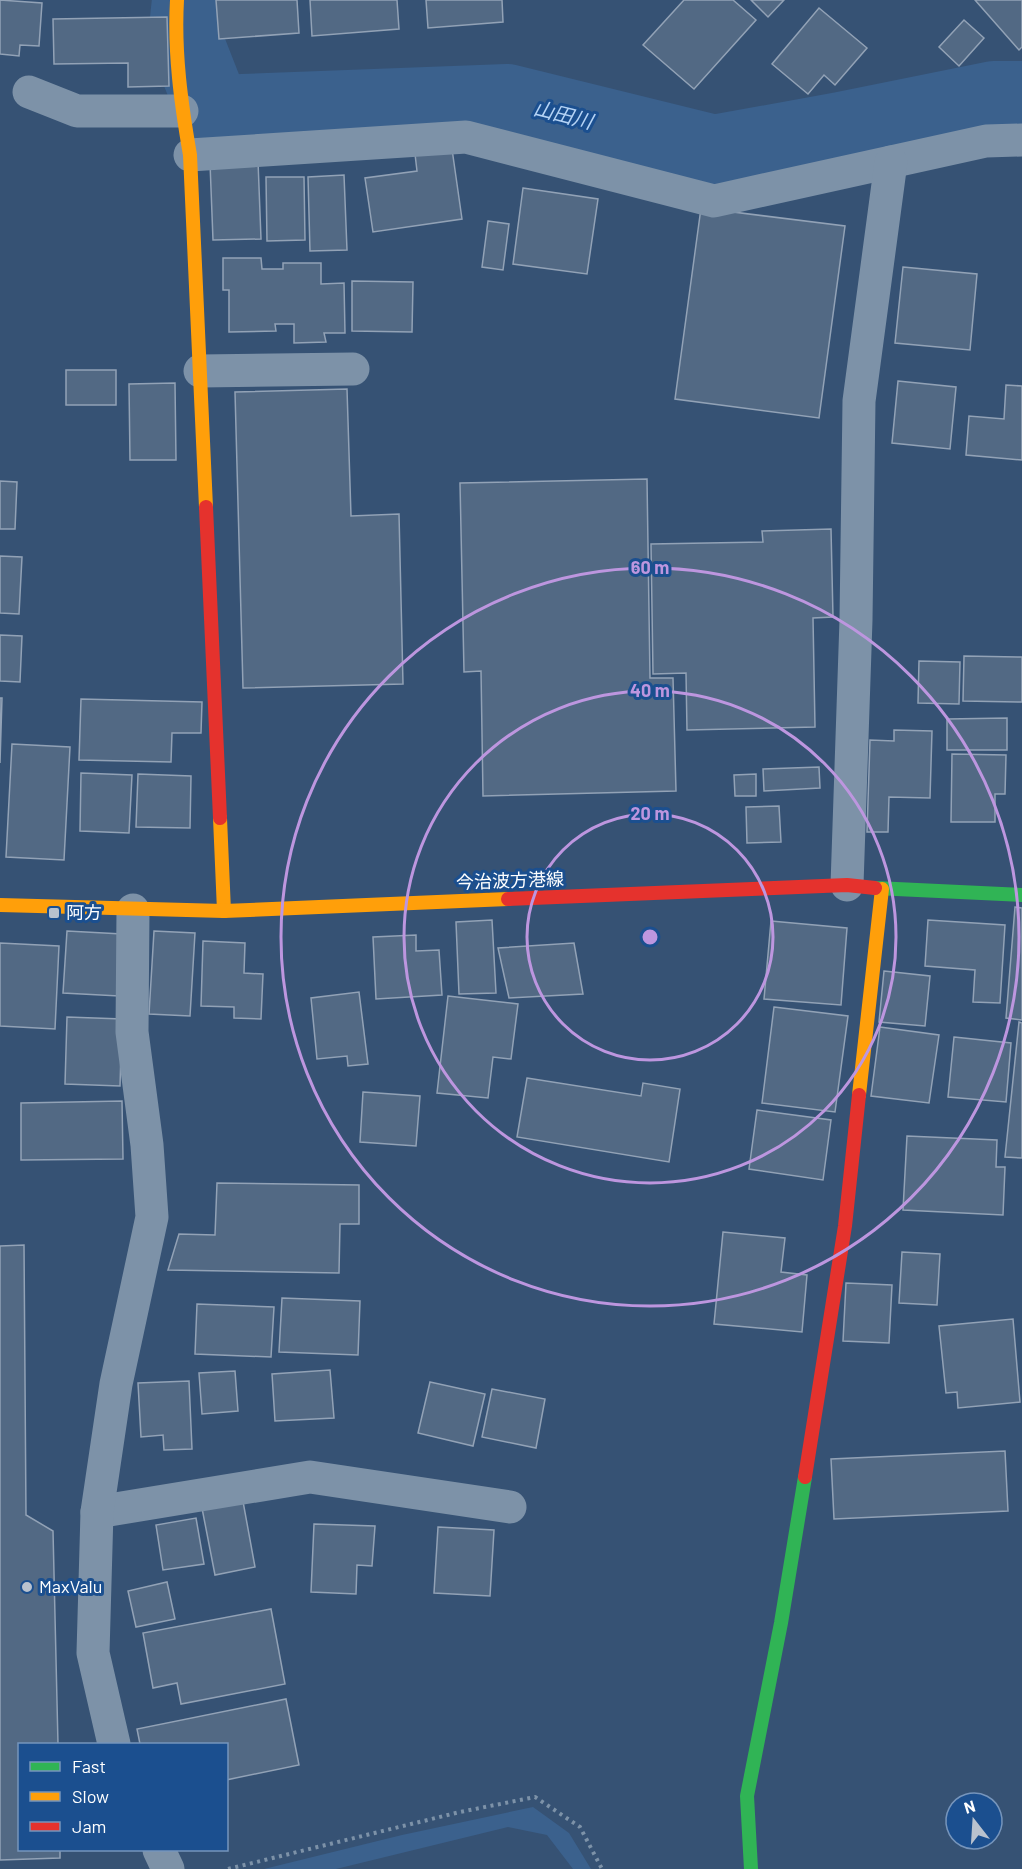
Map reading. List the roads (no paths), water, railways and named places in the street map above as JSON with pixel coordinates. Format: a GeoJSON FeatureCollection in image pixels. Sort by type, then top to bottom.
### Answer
{"type":"FeatureCollection","features":[{"type":"Feature","properties":{"kind":"street"},"geometry":{"type":"LineString","coordinates":[[177,0],[175,29],[182,111],[190,155],[224,911]]}},
{"type":"Feature","properties":{"kind":"street"},"geometry":{"type":"LineString","coordinates":[[29,92],[77,111],[182,111]]}},
{"type":"Feature","properties":{"kind":"street"},"geometry":{"type":"LineString","coordinates":[[190,155],[466,137],[714,201],[986,141],[1022,140]]}},
{"type":"Feature","properties":{"kind":"street"},"geometry":{"type":"LineString","coordinates":[[847,885],[856,620],[859,401],[891,162]]}},
{"type":"Feature","properties":{"kind":"street"},"geometry":{"type":"LineString","coordinates":[[200,371],[352,369]]}},
{"type":"Feature","properties":{"kind":"street","name":"今治波方港線"},"geometry":{"type":"LineString","coordinates":[[0,905],[224,911],[847,885],[882,889],[1022,895]]}},
{"type":"Feature","properties":{"kind":"street"},"geometry":{"type":"LineString","coordinates":[[751,1869],[747,1796],[780,1623],[845,1226],[882,889]]}},
{"type":"Feature","properties":{"kind":"street"},"geometry":{"type":"LineString","coordinates":[[114,1743],[93,1653],[98,1512],[116,1384],[152,1217],[147,1145],[132,1032],[133,910]]}},
{"type":"Feature","properties":{"kind":"street"},"geometry":{"type":"LineString","coordinates":[[98,1512],[310,1477],[510,1507]]}},
{"type":"Feature","properties":{"kind":"street"},"geometry":{"type":"LineString","coordinates":[[159,1851],[168,1869]]}},
{"type":"Feature","properties":{"kind":"water"},"geometry":{"type":"Polygon","coordinates":[[[533,1807],[569,1833],[591,1869],[573,1869],[547,1835],[508,1827],[336,1869],[264,1869],[402,1835],[533,1807]]]}},
{"type":"Feature","properties":{"kind":"waterway","name":"山田川"},"geometry":{"type":"LineString","coordinates":[[189,0],[185,38],[214,112],[507,101],[714,152],[994,98],[1022,98]]}},
{"type":"Feature","properties":{"kind":"place","name":"阿方"},"geometry":{"type":"Point","coordinates":[54,913]}},
{"type":"Feature","properties":{"kind":"place","name":"MaxValu"},"geometry":{"type":"Point","coordinates":[27,1587]}}]}
